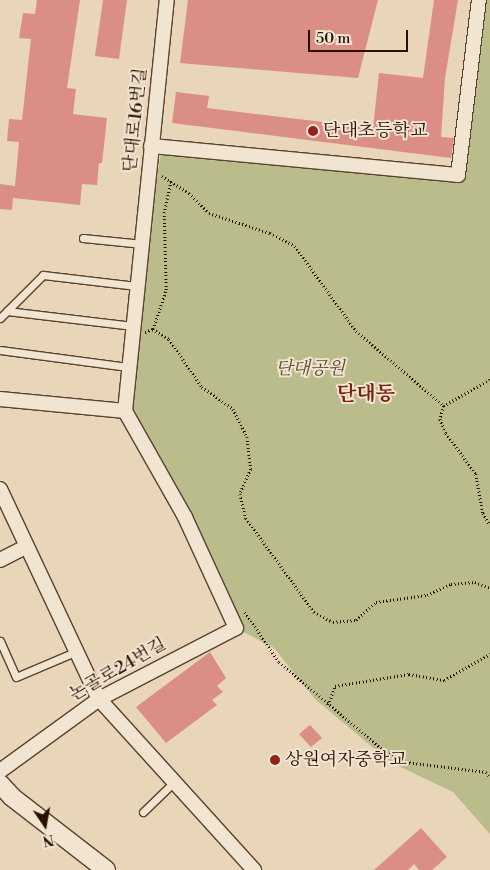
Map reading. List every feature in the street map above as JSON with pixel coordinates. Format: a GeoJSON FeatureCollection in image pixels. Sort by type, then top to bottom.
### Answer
{"type":"FeatureCollection","features":[{"type":"Feature","properties":{"kind":"street","name":"단대로16번길"},"geometry":{"type":"LineString","coordinates":[[125,411],[136,286],[167,0]]}},
{"type":"Feature","properties":{"kind":"street"},"geometry":{"type":"LineString","coordinates":[[151,146],[458,175],[479,0]]}},
{"type":"Feature","properties":{"kind":"street"},"geometry":{"type":"LineString","coordinates":[[0,399],[125,411]]}},
{"type":"Feature","properties":{"kind":"street","name":"논골로24번길"},"geometry":{"type":"LineString","coordinates":[[0,771],[99,699],[236,628],[185,517],[125,411]]}},
{"type":"Feature","properties":{"kind":"street"},"geometry":{"type":"LineString","coordinates":[[0,489],[75,652],[99,699],[254,870]]}},
{"type":"Feature","properties":{"kind":"street"},"geometry":{"type":"LineString","coordinates":[[0,560],[27,546]]}},
{"type":"Feature","properties":{"kind":"street"},"geometry":{"type":"LineString","coordinates":[[0,784],[12,797],[106,870]]}},
{"type":"Feature","properties":{"kind":"lane"},"geometry":{"type":"LineString","coordinates":[[83,238],[142,244]]}},
{"type":"Feature","properties":{"kind":"lane"},"geometry":{"type":"LineString","coordinates":[[0,318],[43,276],[136,286]]}},
{"type":"Feature","properties":{"kind":"lane"},"geometry":{"type":"LineString","coordinates":[[7,311],[132,331]]}},
{"type":"Feature","properties":{"kind":"lane"},"geometry":{"type":"LineString","coordinates":[[0,350],[128,367]]}},
{"type":"Feature","properties":{"kind":"lane"},"geometry":{"type":"LineString","coordinates":[[0,641],[16,677],[75,652]]}},
{"type":"Feature","properties":{"kind":"lane"},"geometry":{"type":"LineString","coordinates":[[143,812],[173,782]]}},
{"type":"Feature","properties":{"kind":"path"},"geometry":{"type":"LineString","coordinates":[[159,174],[189,193],[209,213],[270,234],[295,246],[356,331],[444,406]]}},
{"type":"Feature","properties":{"kind":"path"},"geometry":{"type":"LineString","coordinates":[[153,329],[166,290],[164,213],[171,181]]}},
{"type":"Feature","properties":{"kind":"path"},"geometry":{"type":"LineString","coordinates":[[132,331],[153,329],[169,339],[202,387],[234,409],[247,437],[251,469],[240,494],[246,518],[314,612],[333,622],[356,620],[376,602],[426,595],[451,584],[475,582],[490,588]]}},
{"type":"Feature","properties":{"kind":"path"},"geometry":{"type":"LineString","coordinates":[[490,380],[444,406],[440,419],[446,433],[476,474],[483,512],[490,525]]}},
{"type":"Feature","properties":{"kind":"path"},"geometry":{"type":"LineString","coordinates":[[240,605],[279,662],[327,705],[383,750],[406,762],[486,772],[490,769]]}},
{"type":"Feature","properties":{"kind":"path"},"geometry":{"type":"LineString","coordinates":[[327,705],[335,686],[409,674],[444,680],[490,654]]}},
{"type":"Feature","properties":{"kind":"path"},"geometry":{"type":"LineString","coordinates":[[486,772],[490,777]]}},
{"type":"Feature","properties":{"kind":"green space","name":"단대공원"},"geometry":{"type":"Polygon","coordinates":[[[479,0],[490,0],[490,834],[453,792],[390,762],[315,699],[274,648],[236,628],[125,411],[132,336],[161,152],[462,180],[479,0]]]}},
{"type":"Feature","properties":{"kind":"building"},"geometry":{"type":"Polygon","coordinates":[[[37,0],[80,0],[67,88],[76,89],[73,114],[107,118],[102,163],[99,163],[97,185],[82,184],[80,205],[13,198],[12,210],[0,209],[0,184],[15,186],[19,142],[7,141],[9,119],[22,120],[31,39],[19,38],[23,13],[35,14],[37,0]]]}},
{"type":"Feature","properties":{"kind":"building"},"geometry":{"type":"Polygon","coordinates":[[[103,0],[127,0],[119,59],[95,56],[103,0]]]}},
{"type":"Feature","properties":{"kind":"building"},"geometry":{"type":"Polygon","coordinates":[[[188,0],[378,0],[358,78],[180,63],[188,0]]]}},
{"type":"Feature","properties":{"kind":"building"},"geometry":{"type":"Polygon","coordinates":[[[434,0],[458,0],[445,78],[441,137],[454,138],[451,158],[172,123],[176,92],[209,96],[207,108],[373,128],[379,73],[423,78],[434,0]]]}},
{"type":"Feature","properties":{"kind":"building"},"geometry":{"type":"Polygon","coordinates":[[[210,652],[226,678],[217,686],[223,692],[212,700],[217,705],[166,743],[136,707],[210,652]]]}},
{"type":"Feature","properties":{"kind":"building"},"geometry":{"type":"Polygon","coordinates":[[[310,725],[322,738],[311,747],[299,734],[310,725]]]}},
{"type":"Feature","properties":{"kind":"building"},"geometry":{"type":"Polygon","coordinates":[[[421,828],[447,857],[432,870],[419,870],[414,864],[408,870],[374,870],[421,828]]]}},
{"type":"Feature","properties":{"kind":"place","name":"단대초등학교"},"geometry":{"type":"Point","coordinates":[313,131]}},
{"type":"Feature","properties":{"kind":"place","name":"상원여자중학교"},"geometry":{"type":"Point","coordinates":[275,760]}},
{"type":"Feature","properties":{"kind":"district","name":"단대동"},"geometry":{"type":"Point","coordinates":[366,394]}}]}
